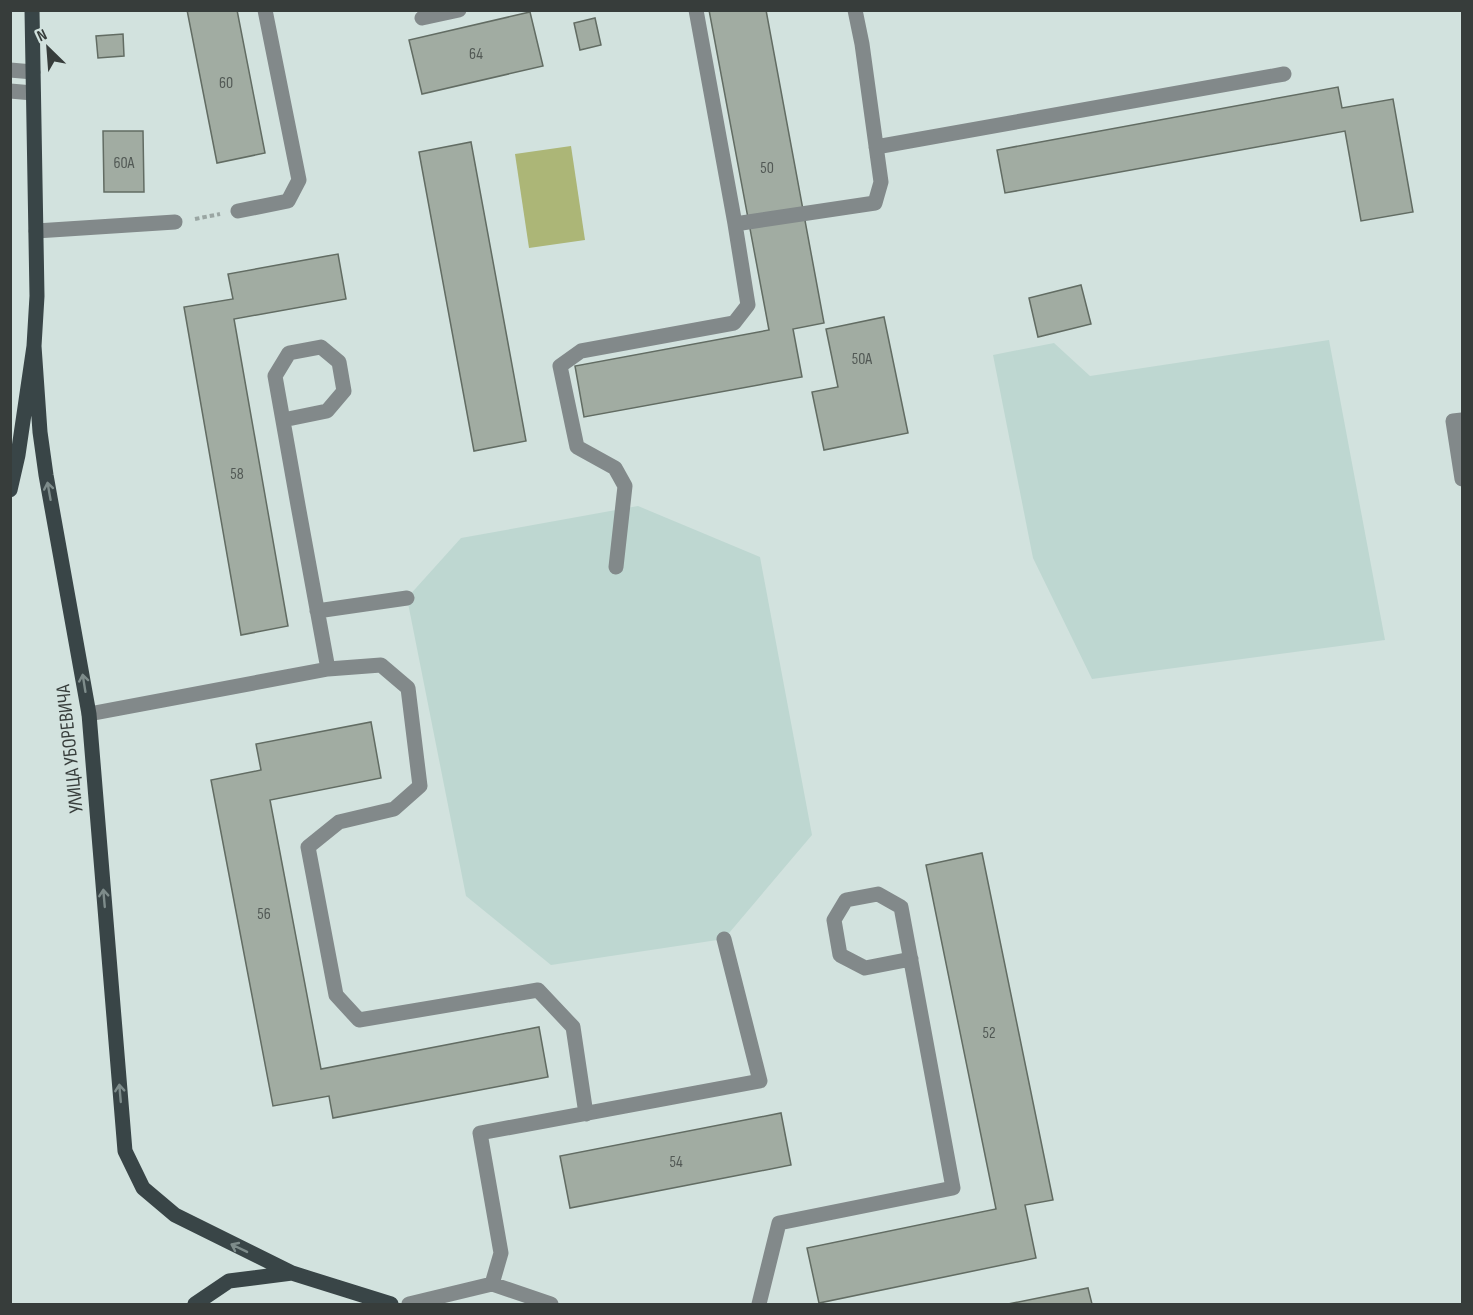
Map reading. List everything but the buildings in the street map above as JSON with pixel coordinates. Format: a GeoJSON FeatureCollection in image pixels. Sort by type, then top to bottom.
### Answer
{"type":"FeatureCollection","features":[{"type":"Feature","properties":{"kind":"main road"},"geometry":{"type":"LineString","coordinates":[[10,490],[14,453],[34,346],[37,296],[32,10]]}},
{"type":"Feature","properties":{"kind":"main road","name":"УЛИЦА УБОРЕВИЧА"},"geometry":{"type":"LineString","coordinates":[[34,346],[40,432],[46,475],[89,714],[125,1151],[142,1188],[175,1215],[292,1273],[391,1305]]}},
{"type":"Feature","properties":{"kind":"main road"},"geometry":{"type":"LineString","coordinates":[[195,1305],[229,1281],[292,1273]]}},
{"type":"Feature","properties":{"kind":"lane"},"geometry":{"type":"LineString","coordinates":[[238,211],[288,201],[299,180],[265,10]]}},
{"type":"Feature","properties":{"kind":"lane"},"geometry":{"type":"LineString","coordinates":[[422,18],[459,10]]}},
{"type":"Feature","properties":{"kind":"lane"},"geometry":{"type":"LineString","coordinates":[[616,567],[625,486],[615,468],[577,447],[560,366],[581,351],[734,323],[748,305],[696,10]]}},
{"type":"Feature","properties":{"kind":"lane"},"geometry":{"type":"LineString","coordinates":[[735,224],[875,203],[881,182],[855,10]]}},
{"type":"Feature","properties":{"kind":"lane"},"geometry":{"type":"LineString","coordinates":[[10,70],[33,72]]}},
{"type":"Feature","properties":{"kind":"lane"},"geometry":{"type":"LineString","coordinates":[[876,147],[1284,74]]}},
{"type":"Feature","properties":{"kind":"lane"},"geometry":{"type":"LineString","coordinates":[[10,92],[33,93]]}},
{"type":"Feature","properties":{"kind":"lane"},"geometry":{"type":"LineString","coordinates":[[36,231],[176,222]]}},
{"type":"Feature","properties":{"kind":"lane"},"geometry":{"type":"LineString","coordinates":[[283,420],[327,411],[344,391],[339,362],[321,347],[289,353],[275,376],[328,669]]}},
{"type":"Feature","properties":{"kind":"lane"},"geometry":{"type":"LineString","coordinates":[[1462,420],[1453,422],[1462,479]]}},
{"type":"Feature","properties":{"kind":"lane"},"geometry":{"type":"LineString","coordinates":[[317,611],[407,598]]}},
{"type":"Feature","properties":{"kind":"lane"},"geometry":{"type":"LineString","coordinates":[[89,714],[328,669],[381,665],[408,688],[420,786],[394,809],[339,822],[308,847],[336,995],[359,1020],[538,990],[573,1027],[586,1114]]}},
{"type":"Feature","properties":{"kind":"lane"},"geometry":{"type":"LineString","coordinates":[[759,1305],[778,1223],[953,1188],[911,959],[901,907],[878,894],[846,900],[834,920],[840,955],[865,968],[911,959]]}},
{"type":"Feature","properties":{"kind":"lane"},"geometry":{"type":"LineString","coordinates":[[492,1284],[501,1253],[480,1133],[759,1082],[724,939]]}},
{"type":"Feature","properties":{"kind":"lane"},"geometry":{"type":"LineString","coordinates":[[409,1305],[492,1284],[551,1305]]}},
{"type":"Feature","properties":{"kind":"path"},"geometry":{"type":"LineString","coordinates":[[176,222],[238,211]]}},
{"type":"Feature","properties":{"kind":"shaded area"},"geometry":{"type":"Polygon","coordinates":[[[1329,340],[1385,640],[1092,679],[1033,558],[993,355],[1054,343],[1090,376],[1329,340]]]}},
{"type":"Feature","properties":{"kind":"shaded area"},"geometry":{"type":"Polygon","coordinates":[[[638,506],[760,557],[812,835],[724,939],[551,965],[466,896],[407,598],[461,538],[638,506]]]}},
{"type":"Feature","properties":{"kind":"green space"},"geometry":{"type":"Polygon","coordinates":[[[571,146],[585,240],[529,248],[515,154],[571,146]]]}}]}
